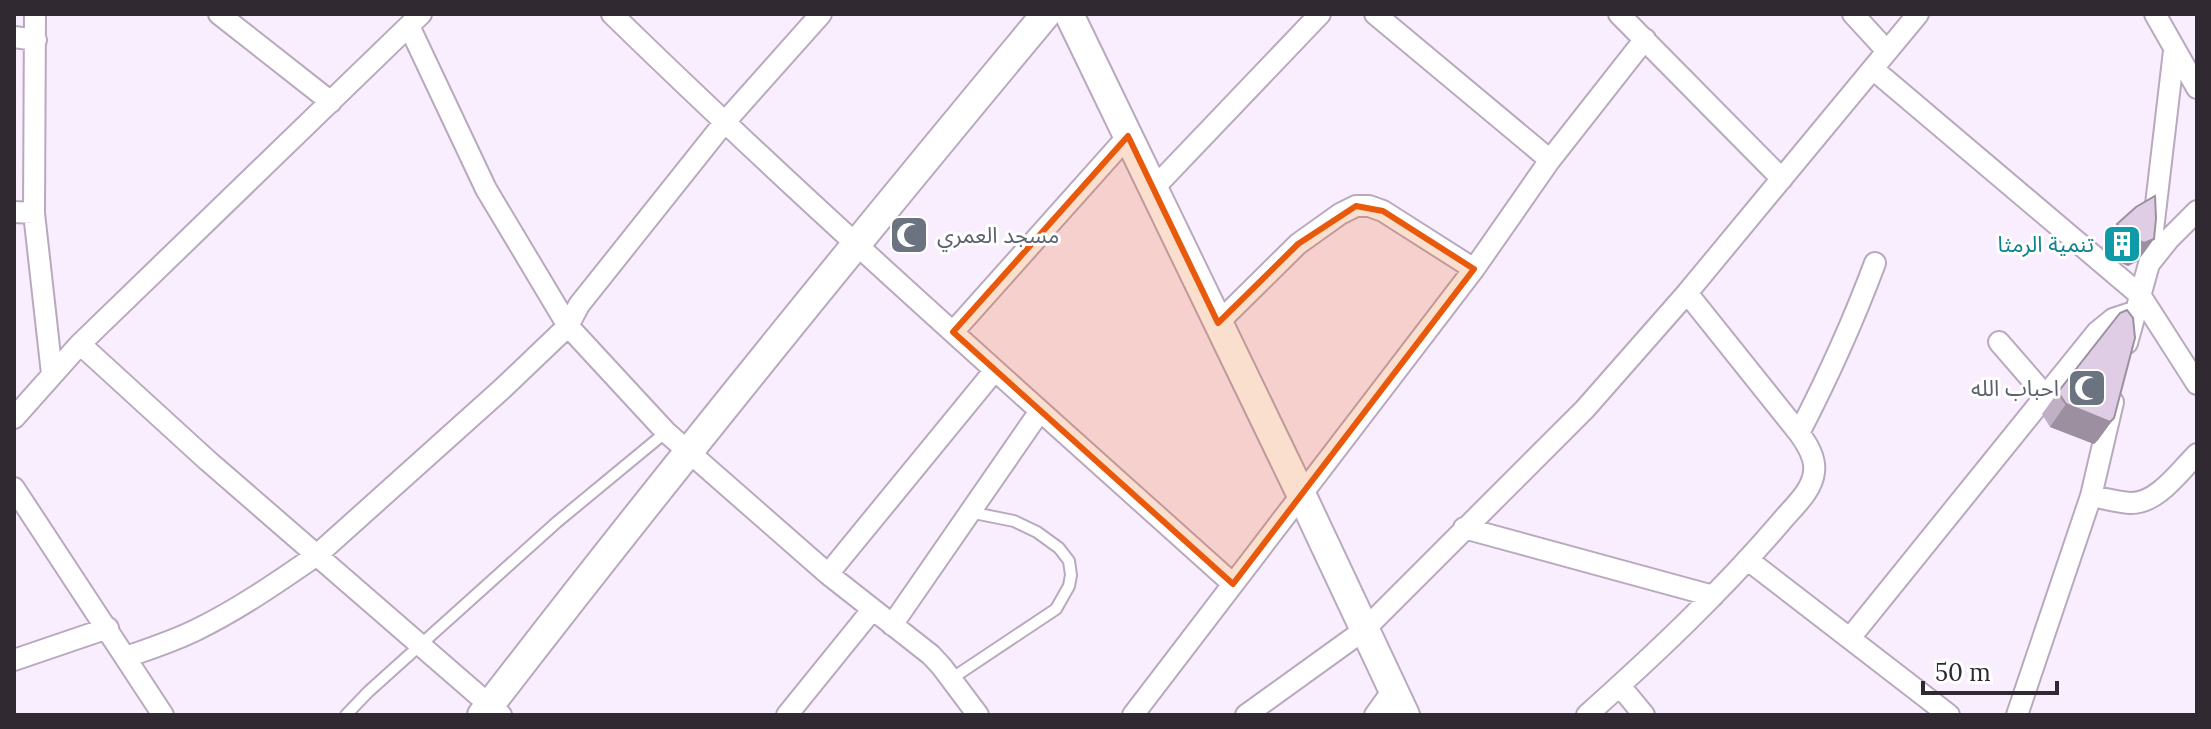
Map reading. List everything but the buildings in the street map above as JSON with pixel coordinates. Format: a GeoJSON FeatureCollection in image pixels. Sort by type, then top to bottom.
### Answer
{"type":"FeatureCollection","features":[{"type":"Feature","properties":{"kind":"street"},"geometry":{"type":"LineString","coordinates":[[35,14],[36,40],[24,212],[52,374]]}},
{"type":"Feature","properties":{"kind":"street"},"geometry":{"type":"LineString","coordinates":[[219,14],[331,102]]}},
{"type":"Feature","properties":{"kind":"street"},"geometry":{"type":"LineString","coordinates":[[612,14],[724,123],[1233,584]]}},
{"type":"Feature","properties":{"kind":"street"},"geometry":{"type":"LineString","coordinates":[[126,657],[193,632],[247,602],[317,555],[502,389],[568,326],[579,305],[724,123],[821,14]]}},
{"type":"Feature","properties":{"kind":"street"},"geometry":{"type":"LineString","coordinates":[[80,344],[207,460],[421,646],[490,712],[689,450],[1046,14]]}},
{"type":"Feature","properties":{"kind":"street"},"geometry":{"type":"LineString","coordinates":[[1069,14],[1399,702],[1375,715]]}},
{"type":"Feature","properties":{"kind":"street"},"geometry":{"type":"LineString","coordinates":[[1153,189],[1320,14]]}},
{"type":"Feature","properties":{"kind":"street"},"geometry":{"type":"LineString","coordinates":[[1375,14],[1550,160]]}},
{"type":"Feature","properties":{"kind":"street"},"geometry":{"type":"LineString","coordinates":[[1619,14],[1782,179]]}},
{"type":"Feature","properties":{"kind":"street"},"geometry":{"type":"LineString","coordinates":[[1853,14],[1887,51]]}},
{"type":"Feature","properties":{"kind":"street"},"geometry":{"type":"LineString","coordinates":[[1246,715],[1364,630],[1585,409],[1687,293],[1918,14]]}},
{"type":"Feature","properties":{"kind":"street"},"geometry":{"type":"LineString","coordinates":[[2155,14],[2197,88]]}},
{"type":"Feature","properties":{"kind":"street"},"geometry":{"type":"LineString","coordinates":[[14,418],[80,344],[415,20],[486,189],[568,326],[666,432],[828,574],[931,655],[978,715]]}},
{"type":"Feature","properties":{"kind":"street"},"geometry":{"type":"LineString","coordinates":[[14,37],[36,40]]}},
{"type":"Feature","properties":{"kind":"street"},"geometry":{"type":"LineString","coordinates":[[1133,715],[1474,269],[1550,160],[1645,39]]}},
{"type":"Feature","properties":{"kind":"street"},"geometry":{"type":"LineString","coordinates":[[2123,358],[2149,264],[2174,51]]}},
{"type":"Feature","properties":{"kind":"street"},"geometry":{"type":"LineString","coordinates":[[1873,69],[2137,304],[2197,384]]}},
{"type":"Feature","properties":{"kind":"street"},"geometry":{"type":"LineString","coordinates":[[953,332],[1128,136]]}},
{"type":"Feature","properties":{"kind":"street"},"geometry":{"type":"LineString","coordinates":[[1218,323],[1298,244],[1356,206],[1383,211],[1474,269]]}},
{"type":"Feature","properties":{"kind":"street"},"geometry":{"type":"LineString","coordinates":[[2149,264],[2197,211]]}},
{"type":"Feature","properties":{"kind":"street"},"geometry":{"type":"LineString","coordinates":[[1799,433],[1848,333],[1875,263]]}},
{"type":"Feature","properties":{"kind":"street"},"geometry":{"type":"LineString","coordinates":[[1587,715],[1748,560],[1809,489],[1814,474],[1808,446],[1799,433],[1687,293]]}},
{"type":"Feature","properties":{"kind":"street"},"geometry":{"type":"LineString","coordinates":[[1850,638],[2097,332],[2137,304]]}},
{"type":"Feature","properties":{"kind":"street"},"geometry":{"type":"LineString","coordinates":[[1999,342],[2045,395]]}},
{"type":"Feature","properties":{"kind":"street"},"geometry":{"type":"LineString","coordinates":[[828,574],[995,370]]}},
{"type":"Feature","properties":{"kind":"street"},"geometry":{"type":"LineString","coordinates":[[2017,715],[2091,496],[2116,389]]}},
{"type":"Feature","properties":{"kind":"street"},"geometry":{"type":"LineString","coordinates":[[892,625],[1040,411]]}},
{"type":"Feature","properties":{"kind":"street"},"geometry":{"type":"LineString","coordinates":[[2091,496],[2129,503],[2143,501],[2156,494],[2197,454]]}},
{"type":"Feature","properties":{"kind":"street"},"geometry":{"type":"LineString","coordinates":[[14,488],[163,715]]}},
{"type":"Feature","properties":{"kind":"street"},"geometry":{"type":"LineString","coordinates":[[1464,528],[1713,596]]}},
{"type":"Feature","properties":{"kind":"street"},"geometry":{"type":"LineString","coordinates":[[1748,560],[1942,713]]}},
{"type":"Feature","properties":{"kind":"street"},"geometry":{"type":"LineString","coordinates":[[787,715],[872,610]]}},
{"type":"Feature","properties":{"kind":"street"},"geometry":{"type":"LineString","coordinates":[[14,660],[108,628]]}},
{"type":"Feature","properties":{"kind":"street"},"geometry":{"type":"LineString","coordinates":[[1620,686],[1644,715]]}},
{"type":"Feature","properties":{"kind":"lane"},"geometry":{"type":"LineString","coordinates":[[346,715],[557,522],[666,432]]}},
{"type":"Feature","properties":{"kind":"lane"},"geometry":{"type":"LineString","coordinates":[[951,679],[1056,609],[1069,586],[1071,575],[1069,561],[1059,548],[1037,532],[1014,521],[969,512]]}},
{"type":"Feature","properties":{"kind":"highlighted area"},"geometry":{"type":"Polygon","coordinates":[[[1128,136],[1218,323],[1298,244],[1356,206],[1383,211],[1474,269],[1233,584],[953,332],[1128,136]]]}},
{"type":"Feature","properties":{"kind":"place","name":"مسجد العمري"},"geometry":{"type":"Point","coordinates":[909,235]}},
{"type":"Feature","properties":{"kind":"place","name":"تنمية الرمثا"},"geometry":{"type":"Point","coordinates":[2122,244]}},
{"type":"Feature","properties":{"kind":"place","name":"احباب الله"},"geometry":{"type":"Point","coordinates":[2087,388]}}]}
